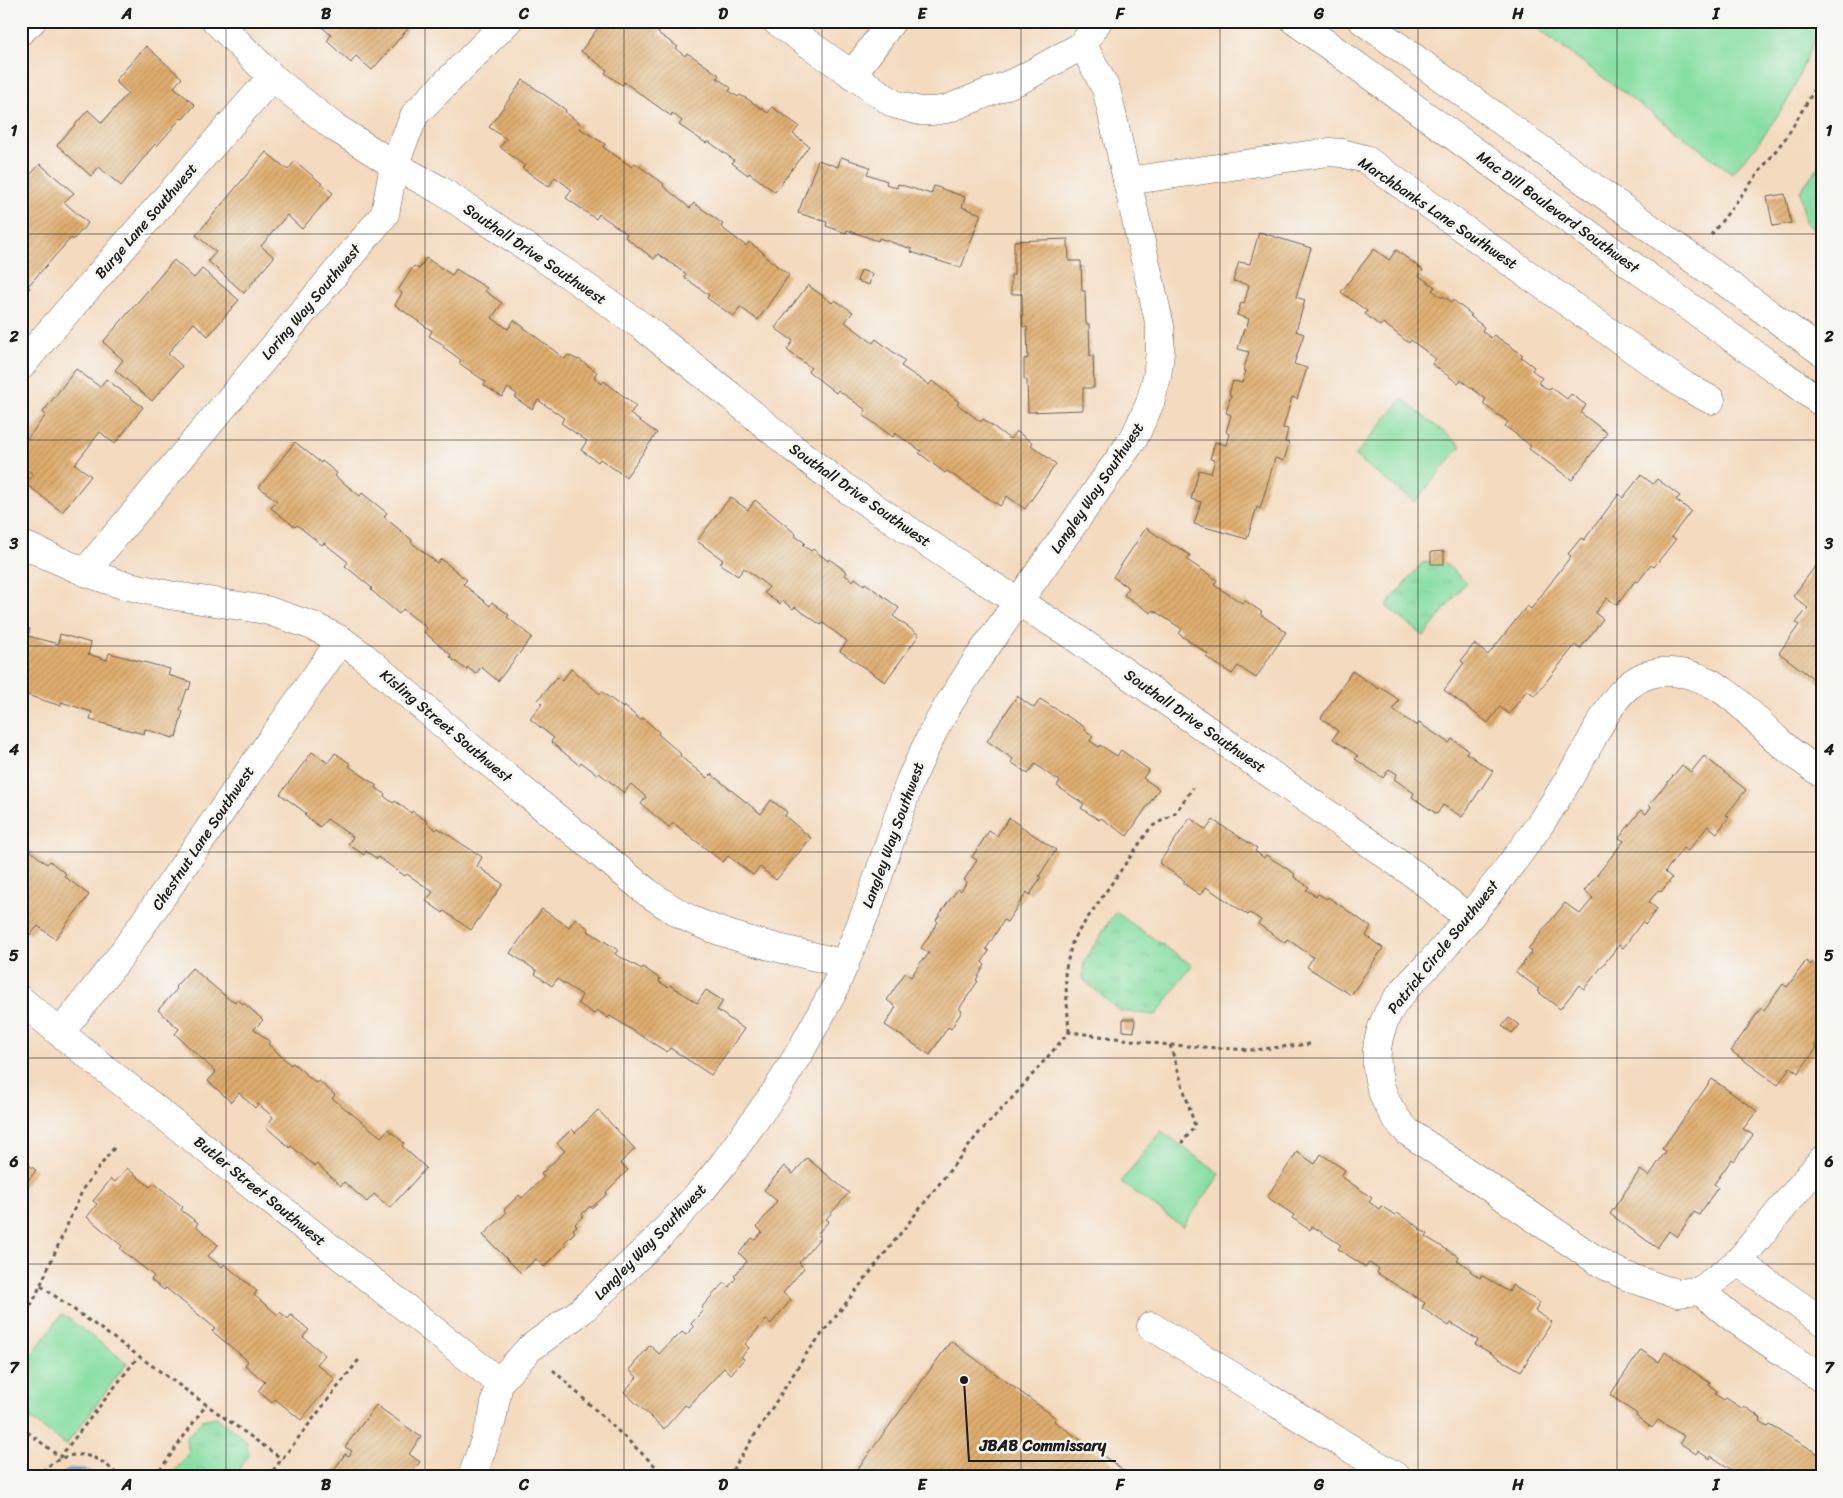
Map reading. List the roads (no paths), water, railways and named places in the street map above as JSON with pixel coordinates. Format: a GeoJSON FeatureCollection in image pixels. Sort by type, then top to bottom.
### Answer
{"type":"FeatureCollection","features":[{"type":"Feature","properties":{"kind":"street"},"geometry":{"type":"LineString","coordinates":[[21,31],[32,21]]}},
{"type":"Feature","properties":{"kind":"street","name":"Southall Drive Southwest"},"geometry":{"type":"LineString","coordinates":[[216,21],[272,77],[333,126],[394,165],[440,190],[577,281],[643,328],[732,397],[822,472],[1073,636],[1418,877],[1468,918]]}},
{"type":"Feature","properties":{"kind":"street","name":"Loring Way Southwest"},"geometry":{"type":"LineString","coordinates":[[86,572],[385,214],[394,165],[415,114],[508,21]]}},
{"type":"Feature","properties":{"kind":"street"},"geometry":{"type":"LineString","coordinates":[[776,21],[894,104],[907,109],[934,111],[947,109],[1020,80],[1083,45],[1098,21]]}},
{"type":"Feature","properties":{"kind":"street"},"geometry":{"type":"LineString","coordinates":[[852,75],[892,21]]}},
{"type":"Feature","properties":{"kind":"street","name":"Mac Dill Boulevard Southwest"},"geometry":{"type":"LineString","coordinates":[[1295,21],[1822,403]]}},
{"type":"Feature","properties":{"kind":"street"},"geometry":{"type":"LineString","coordinates":[[1363,21],[1822,352]]}},
{"type":"Feature","properties":{"kind":"street","name":"Langley Way Southwest"},"geometry":{"type":"LineString","coordinates":[[499,1382],[534,1346],[581,1311],[656,1240],[702,1190],[778,1088],[822,1013],[844,964],[869,904],[910,781],[926,746],[952,699],[1134,438],[1150,402],[1157,378],[1160,358],[1160,326],[1106,90],[1083,45]]}},
{"type":"Feature","properties":{"kind":"street","name":"Burge Lane Southwest"},"geometry":{"type":"LineString","coordinates":[[21,366],[44,337],[272,77]]}},
{"type":"Feature","properties":{"kind":"street","name":"Marchbanks Lane Southwest"},"geometry":{"type":"LineString","coordinates":[[1127,181],[1329,152],[1365,159],[1685,386],[1711,400]]}},
{"type":"Feature","properties":{"kind":"street","name":"Kisling Street Southwest"},"geometry":{"type":"LineString","coordinates":[[21,544],[86,572],[120,584],[149,591],[266,610],[313,626],[340,640],[363,656],[457,737],[647,892],[675,911],[708,927],[743,938],[844,964]]}},
{"type":"Feature","properties":{"kind":"street","name":"Chestnut Lane Southwest"},"geometry":{"type":"LineString","coordinates":[[60,1033],[119,958],[340,640]]}},
{"type":"Feature","properties":{"kind":"street","name":"Patrick Circle Southwest"},"geometry":{"type":"LineString","coordinates":[[1700,1291],[1678,1293],[1665,1290],[1626,1276],[1602,1264],[1418,1140],[1398,1122],[1391,1112],[1380,1088],[1376,1060],[1379,1040],[1384,1020],[1404,991],[1421,974],[1508,869],[1570,776],[1614,700],[1634,682],[1660,672],[1677,672],[1708,681],[1722,688],[1735,698],[1800,759],[1822,774]]}},
{"type":"Feature","properties":{"kind":"street","name":"Butler Street Southwest"},"geometry":{"type":"LineString","coordinates":[[21,1000],[499,1382]]}},
{"type":"Feature","properties":{"kind":"street"},"geometry":{"type":"LineString","coordinates":[[1822,1160],[1738,1262],[1700,1291],[1732,1318],[1822,1379]]}},
{"type":"Feature","properties":{"kind":"street"},"geometry":{"type":"LineString","coordinates":[[1738,1262],[1822,1321]]}},
{"type":"Feature","properties":{"kind":"street"},"geometry":{"type":"LineString","coordinates":[[1151,1326],[1397,1477]]}},
{"type":"Feature","properties":{"kind":"street"},"geometry":{"type":"LineString","coordinates":[[472,1477],[492,1420],[499,1382]]}},
{"type":"Feature","properties":{"kind":"water"},"geometry":{"type":"Polygon","coordinates":[[[71,1469],[84,1469],[102,1477],[55,1477],[71,1469]]]}},
{"type":"Feature","properties":{"kind":"place","name":"JBAB Commissary"},"geometry":{"type":"Point","coordinates":[964,1380]}}]}
